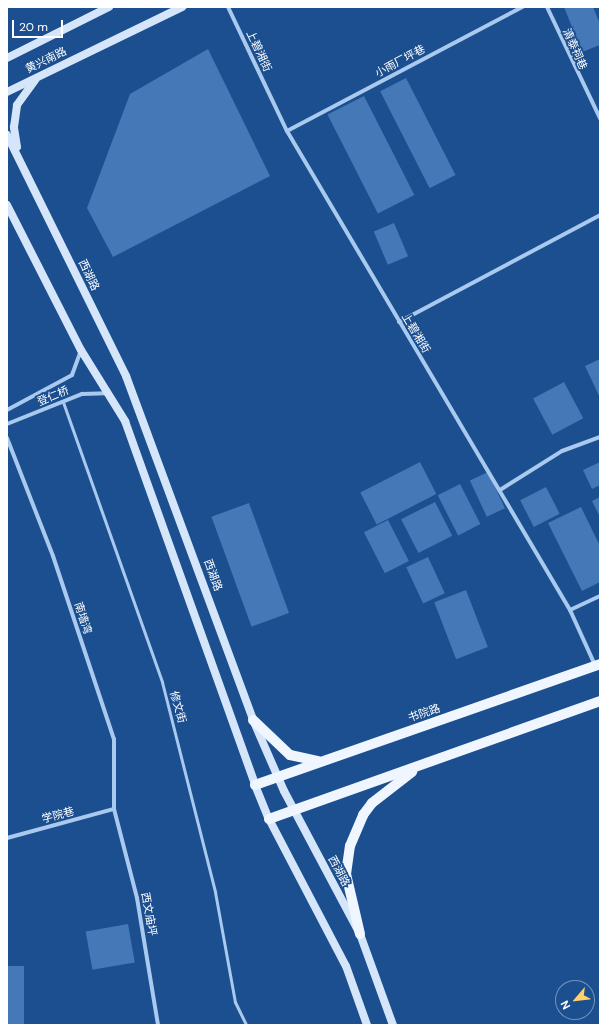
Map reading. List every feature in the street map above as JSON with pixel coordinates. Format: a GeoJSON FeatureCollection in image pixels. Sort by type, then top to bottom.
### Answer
{"type":"FeatureCollection","features":[{"type":"Feature","properties":{"kind":"main road","name":"黄兴南路"},"geometry":{"type":"LineString","coordinates":[[7,58],[109,7]]}},
{"type":"Feature","properties":{"kind":"main road","name":"黄兴南路"},"geometry":{"type":"LineString","coordinates":[[7,92],[182,7]]}},
{"type":"Feature","properties":{"kind":"main road"},"geometry":{"type":"LineString","coordinates":[[7,52],[28,48]]}},
{"type":"Feature","properties":{"kind":"main road"},"geometry":{"type":"LineString","coordinates":[[21,164],[15,141],[14,116],[22,95],[39,76]]}},
{"type":"Feature","properties":{"kind":"main road","name":"西湖路"},"geometry":{"type":"LineString","coordinates":[[7,134],[126,376],[253,720],[294,810],[360,934],[393,1025]]}},
{"type":"Feature","properties":{"kind":"main road"},"geometry":{"type":"LineString","coordinates":[[7,205],[81,350],[108,393],[130,433],[255,785],[269,819],[344,960],[367,1025]]}},
{"type":"Feature","properties":{"kind":"main road","name":"书院路"},"geometry":{"type":"LineString","coordinates":[[255,785],[598,665]]}},
{"type":"Feature","properties":{"kind":"main road"},"geometry":{"type":"LineString","coordinates":[[269,819],[600,701]]}},
{"type":"Feature","properties":{"kind":"main road"},"geometry":{"type":"LineString","coordinates":[[253,720],[290,755],[311,760],[330,759]]}},
{"type":"Feature","properties":{"kind":"main road"},"geometry":{"type":"LineString","coordinates":[[360,934],[346,874],[354,831],[363,815],[384,791],[429,761]]}},
{"type":"Feature","properties":{"kind":"street","name":"上碧湘街"},"geometry":{"type":"LineString","coordinates":[[228,7],[287,131],[570,610],[598,665]]}},
{"type":"Feature","properties":{"kind":"street","name":"小雨厂坪巷"},"geometry":{"type":"LineString","coordinates":[[287,131],[522,7]]}},
{"type":"Feature","properties":{"kind":"street","name":"清泰祠巷"},"geometry":{"type":"LineString","coordinates":[[547,7],[600,118]]}},
{"type":"Feature","properties":{"kind":"street"},"geometry":{"type":"LineString","coordinates":[[399,322],[600,215]]}},
{"type":"Feature","properties":{"kind":"street","name":"登仁桥"},"geometry":{"type":"LineString","coordinates":[[7,410],[72,375],[81,350]]}},
{"type":"Feature","properties":{"kind":"street","name":"登仁桥"},"geometry":{"type":"LineString","coordinates":[[7,424],[90,392],[108,393]]}},
{"type":"Feature","properties":{"kind":"street","name":"南墙湾"},"geometry":{"type":"LineString","coordinates":[[7,438],[53,556],[114,739],[114,809]]}},
{"type":"Feature","properties":{"kind":"street"},"geometry":{"type":"LineString","coordinates":[[500,490],[562,451],[600,438]]}},
{"type":"Feature","properties":{"kind":"street"},"geometry":{"type":"LineString","coordinates":[[570,610],[600,596]]}},
{"type":"Feature","properties":{"kind":"street","name":"学院巷"},"geometry":{"type":"LineString","coordinates":[[7,838],[114,809]]}},
{"type":"Feature","properties":{"kind":"street","name":"西文庙坪"},"geometry":{"type":"LineString","coordinates":[[114,809],[137,898],[158,1025]]}},
{"type":"Feature","properties":{"kind":"lane","name":"修文街"},"geometry":{"type":"LineString","coordinates":[[63,402],[162,682],[215,892],[235,1002],[246,1025]]}},
{"type":"Feature","properties":{"kind":"building"},"geometry":{"type":"Polygon","coordinates":[[[564,7],[593,7],[600,24],[600,45],[582,52],[564,7]]]}},
{"type":"Feature","properties":{"kind":"building"},"geometry":{"type":"Polygon","coordinates":[[[208,49],[270,176],[113,257],[87,208],[130,94],[208,49]]]}},
{"type":"Feature","properties":{"kind":"building"},"geometry":{"type":"Polygon","coordinates":[[[406,78],[455,175],[430,188],[380,91],[406,78]]]}},
{"type":"Feature","properties":{"kind":"building"},"geometry":{"type":"Polygon","coordinates":[[[364,96],[414,195],[378,214],[327,115],[364,96]]]}},
{"type":"Feature","properties":{"kind":"building"},"geometry":{"type":"Polygon","coordinates":[[[394,223],[408,256],[388,265],[374,232],[394,223]]]}},
{"type":"Feature","properties":{"kind":"building"},"geometry":{"type":"Polygon","coordinates":[[[600,359],[600,398],[585,366],[600,359]]]}},
{"type":"Feature","properties":{"kind":"building"},"geometry":{"type":"Polygon","coordinates":[[[564,382],[583,418],[552,435],[533,398],[564,382]]]}},
{"type":"Feature","properties":{"kind":"building"},"geometry":{"type":"Polygon","coordinates":[[[420,462],[436,494],[377,524],[360,492],[420,462]]]}},
{"type":"Feature","properties":{"kind":"building"},"geometry":{"type":"Polygon","coordinates":[[[600,462],[600,485],[592,489],[583,470],[600,462]]]}},
{"type":"Feature","properties":{"kind":"building"},"geometry":{"type":"Polygon","coordinates":[[[488,472],[505,508],[487,517],[470,480],[488,472]]]}},
{"type":"Feature","properties":{"kind":"building"},"geometry":{"type":"Polygon","coordinates":[[[460,484],[480,524],[458,535],[438,495],[460,484]]]}},
{"type":"Feature","properties":{"kind":"building"},"geometry":{"type":"Polygon","coordinates":[[[546,487],[560,514],[534,527],[520,500],[546,487]]]}},
{"type":"Feature","properties":{"kind":"building"},"geometry":{"type":"Polygon","coordinates":[[[600,497],[600,517],[592,501],[600,497]]]}},
{"type":"Feature","properties":{"kind":"building"},"geometry":{"type":"Polygon","coordinates":[[[435,502],[452,536],[418,553],[401,519],[435,502]]]}},
{"type":"Feature","properties":{"kind":"building"},"geometry":{"type":"Polygon","coordinates":[[[249,503],[289,613],[251,627],[211,517],[249,503]]]}},
{"type":"Feature","properties":{"kind":"building"},"geometry":{"type":"Polygon","coordinates":[[[581,507],[600,546],[600,582],[582,591],[548,523],[581,507]]]}},
{"type":"Feature","properties":{"kind":"building"},"geometry":{"type":"Polygon","coordinates":[[[388,520],[409,561],[385,573],[364,532],[388,520]]]}},
{"type":"Feature","properties":{"kind":"building"},"geometry":{"type":"Polygon","coordinates":[[[428,557],[445,593],[423,603],[406,567],[428,557]]]}},
{"type":"Feature","properties":{"kind":"building"},"geometry":{"type":"Polygon","coordinates":[[[466,590],[488,647],[456,659],[434,602],[466,590]]]}},
{"type":"Feature","properties":{"kind":"building"},"geometry":{"type":"Polygon","coordinates":[[[128,924],[135,962],[92,970],[86,931],[128,924]]]}},
{"type":"Feature","properties":{"kind":"building"},"geometry":{"type":"Polygon","coordinates":[[[7,966],[24,966],[24,1025],[7,1025],[7,966]]]}}]}
